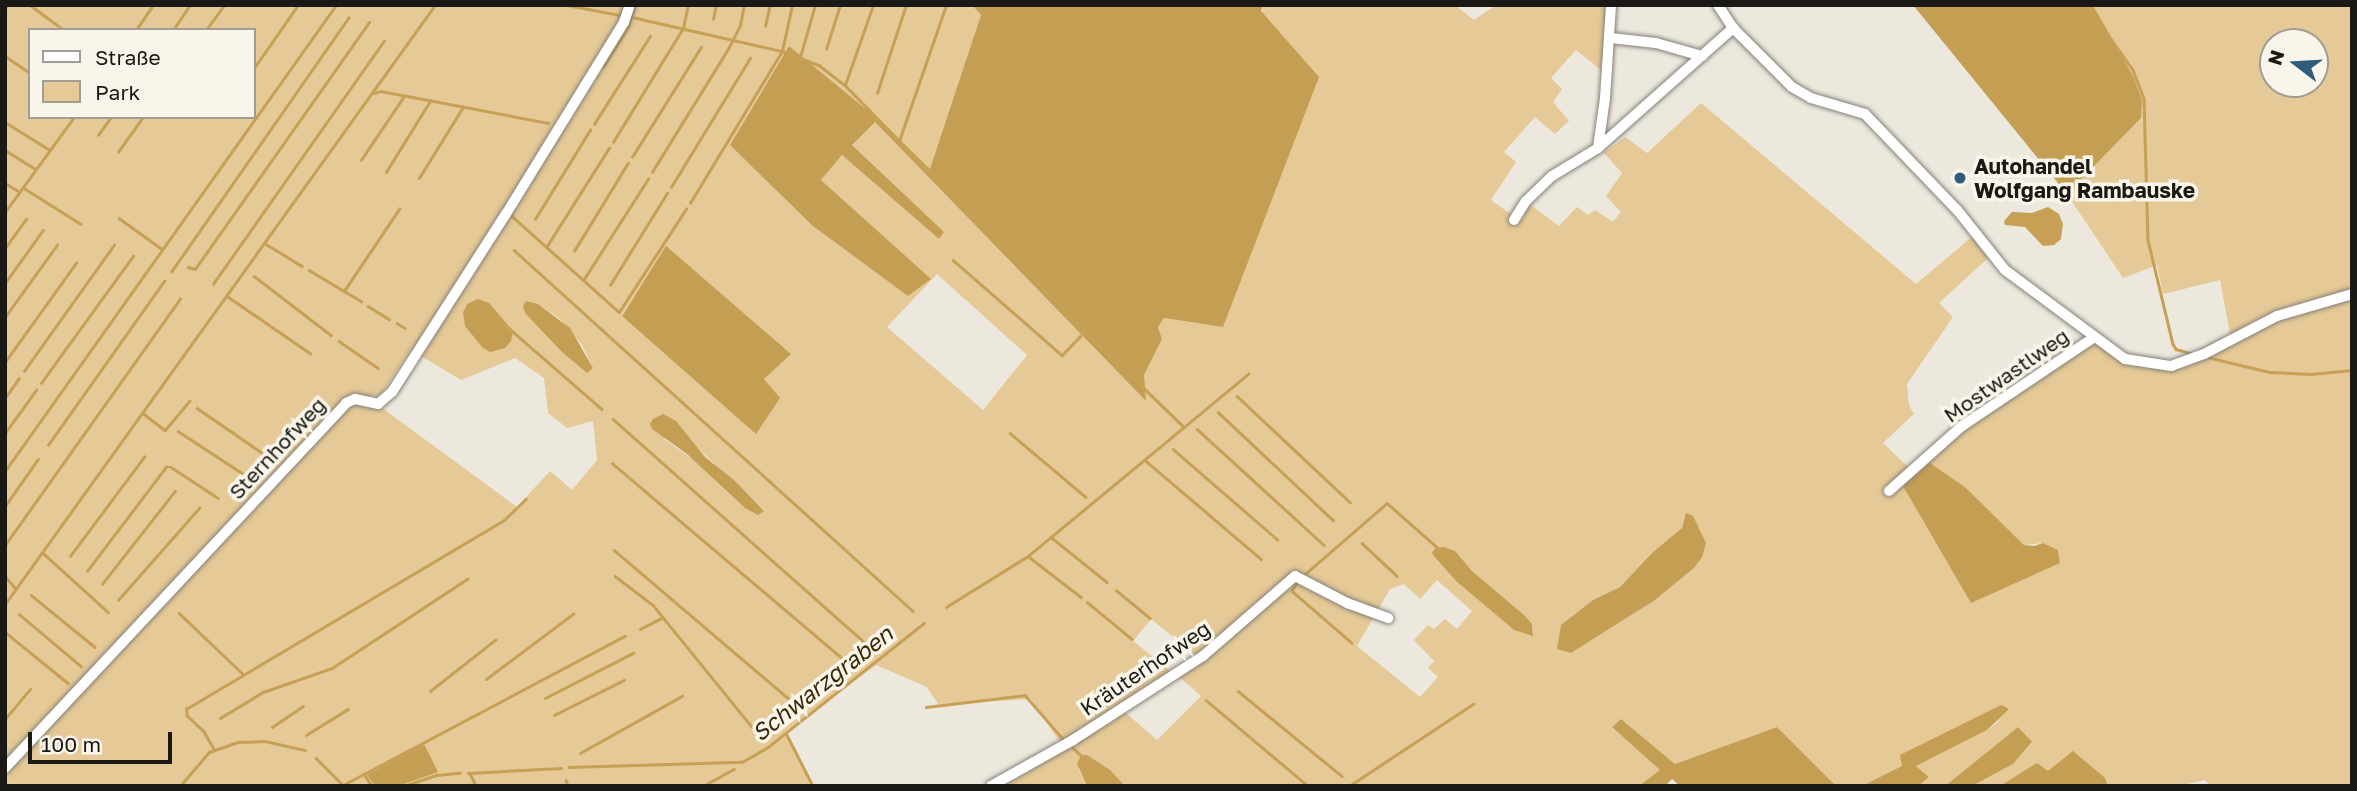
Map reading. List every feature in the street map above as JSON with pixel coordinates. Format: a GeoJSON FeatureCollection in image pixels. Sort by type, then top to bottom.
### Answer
{"type":"FeatureCollection","features":[{"type":"Feature","properties":{"kind":"street","name":"Sternhofweg"},"geometry":{"type":"LineString","coordinates":[[5,768],[346,403],[355,400],[378,404],[392,392],[506,214],[624,22],[630,5]]}},
{"type":"Feature","properties":{"kind":"street"},"geometry":{"type":"LineString","coordinates":[[1598,148],[1611,38],[1611,5]]}},
{"type":"Feature","properties":{"kind":"street"},"geometry":{"type":"LineString","coordinates":[[1718,5],[1733,28],[1791,87],[1811,98],[1865,114],[1958,211],[2005,270],[2093,338]]}},
{"type":"Feature","properties":{"kind":"street"},"geometry":{"type":"LineString","coordinates":[[1514,220],[1526,201],[1552,177],[1598,148],[1733,28]]}},
{"type":"Feature","properties":{"kind":"street"},"geometry":{"type":"LineString","coordinates":[[1611,38],[1656,43],[1702,56]]}},
{"type":"Feature","properties":{"kind":"street","name":"Mostwastlweg"},"geometry":{"type":"LineString","coordinates":[[1889,491],[1962,426],[2093,338],[2125,359],[2150,365],[2171,366],[2198,357],[2277,316],[2352,294]]}},
{"type":"Feature","properties":{"kind":"street","name":"Kräuterhofweg"},"geometry":{"type":"LineString","coordinates":[[991,786],[1073,740],[1203,656],[1295,576],[1348,603],[1388,618]]}},
{"type":"Feature","properties":{"kind":"green space"},"geometry":{"type":"Polygon","coordinates":[[[5,5],[972,5],[981,15],[930,170],[877,118],[789,46],[730,145],[908,296],[930,279],[821,180],[842,155],[939,239],[943,232],[852,145],[874,121],[1145,400],[1144,375],[1162,339],[1158,327],[1164,318],[1223,327],[1263,5],[1455,5],[1474,20],[1496,5],[1604,5],[1607,11],[1602,71],[1576,50],[1551,78],[1562,89],[1553,102],[1569,121],[1555,134],[1535,117],[1504,152],[1516,162],[1491,200],[1512,215],[1528,203],[1559,226],[1577,207],[1588,215],[1595,210],[1613,222],[1621,212],[1606,196],[1622,173],[1604,153],[1625,137],[1647,153],[1701,103],[1916,284],[1973,236],[1988,258],[1939,303],[1953,317],[1907,384],[1909,405],[1914,414],[1883,443],[1909,468],[2081,343],[2093,331],[2120,352],[2147,360],[2175,362],[2230,334],[2220,280],[2163,294],[2157,265],[2123,278],[2067,194],[2141,118],[2103,23],[2093,5],[2352,5],[2352,786],[2210,786],[2205,780],[2178,786],[2108,786],[2105,778],[2048,771],[2000,786],[1972,786],[2013,764],[2032,743],[2018,727],[1945,786],[1918,786],[1929,777],[1916,766],[1987,730],[2002,719],[1862,786],[1836,786],[1777,727],[1675,764],[1621,719],[1612,727],[1661,770],[1639,786],[1125,786],[1102,765],[1078,768],[1087,786],[1005,786],[1065,750],[1031,699],[938,704],[927,687],[876,665],[786,731],[814,786],[5,786],[5,5]],[[666,247],[622,315],[764,379],[790,354],[666,247]],[[937,274],[887,327],[983,410],[1027,355],[937,274]],[[538,304],[525,313],[593,368],[582,345],[560,319],[538,304]],[[411,350],[381,394],[367,397],[517,507],[550,471],[572,490],[597,460],[593,421],[567,428],[548,413],[544,378],[515,358],[461,380],[411,350]],[[663,438],[695,461],[745,508],[764,510],[695,446],[663,438]],[[1903,486],[2060,563],[2058,550],[2043,543],[2024,545],[1966,488],[1903,486]],[[1683,521],[1682,528],[1674,538],[1652,553],[1620,587],[1593,600],[1561,625],[1561,634],[1571,653],[1655,600],[1694,568],[1683,521]],[[1432,551],[1457,582],[1514,630],[1533,635],[1532,624],[1473,572],[1455,551],[1432,551]],[[1437,580],[1420,599],[1404,584],[1390,589],[1357,646],[1420,697],[1438,677],[1428,668],[1434,661],[1414,640],[1428,625],[1434,629],[1445,619],[1457,629],[1472,611],[1437,580]],[[1151,619],[1133,641],[1172,672],[1119,707],[1157,740],[1201,696],[1177,675],[1201,660],[1151,619]]]}},
{"type":"Feature","properties":{"kind":"shaded area"},"geometry":{"type":"Polygon","coordinates":[[[972,5],[1263,5],[1261,11],[1319,77],[1223,327],[1164,318],[1158,327],[1162,339],[1144,375],[1146,401],[875,122],[852,145],[944,232],[939,239],[842,155],[821,180],[931,279],[908,296],[813,226],[730,145],[789,46],[877,118],[930,169],[981,15],[972,5]]]}},
{"type":"Feature","properties":{"kind":"shaded area"},"geometry":{"type":"Polygon","coordinates":[[[1913,5],[2093,5],[2134,78],[2142,100],[2141,118],[2067,194],[1913,5]]]}},
{"type":"Feature","properties":{"kind":"shaded area"},"geometry":{"type":"Polygon","coordinates":[[[2048,207],[2059,214],[2063,224],[2061,239],[2054,245],[2043,246],[2025,227],[2005,225],[2004,221],[2012,212],[2032,213],[2048,207]]]}},
{"type":"Feature","properties":{"kind":"shaded area"},"geometry":{"type":"Polygon","coordinates":[[[666,246],[791,354],[764,379],[780,398],[756,434],[622,316],[666,246]]]}},
{"type":"Feature","properties":{"kind":"shaded area"},"geometry":{"type":"Polygon","coordinates":[[[478,299],[489,303],[513,331],[511,341],[505,348],[490,352],[482,347],[465,326],[463,313],[467,304],[478,299]]]}},
{"type":"Feature","properties":{"kind":"shaded area"},"geometry":{"type":"Polygon","coordinates":[[[526,301],[538,304],[570,328],[593,368],[587,373],[562,352],[525,313],[523,306],[526,301]]]}},
{"type":"Feature","properties":{"kind":"shaded area"},"geometry":{"type":"Polygon","coordinates":[[[663,414],[676,421],[705,457],[734,480],[764,511],[758,515],[745,508],[687,454],[652,429],[650,424],[653,419],[663,414]]]}},
{"type":"Feature","properties":{"kind":"shaded area"},"geometry":{"type":"Polygon","coordinates":[[[1930,463],[1966,488],[2024,545],[2043,543],[2058,550],[2060,563],[1971,603],[1903,486],[1930,463]]]}},
{"type":"Feature","properties":{"kind":"shaded area"},"geometry":{"type":"Polygon","coordinates":[[[1686,513],[1693,516],[1706,543],[1702,557],[1694,568],[1655,600],[1571,653],[1557,649],[1561,625],[1593,600],[1620,587],[1652,553],[1682,528],[1686,513]]]}},
{"type":"Feature","properties":{"kind":"shaded area"},"geometry":{"type":"Polygon","coordinates":[[[1444,547],[1455,551],[1473,572],[1524,615],[1532,624],[1533,636],[1514,630],[1457,582],[1433,555],[1432,552],[1436,548],[1444,547]]]}},
{"type":"Feature","properties":{"kind":"shaded area"},"geometry":{"type":"Polygon","coordinates":[[[2001,705],[2009,709],[1987,730],[1916,766],[1929,777],[1918,786],[1862,786],[1902,766],[1900,755],[2001,705]]]}},
{"type":"Feature","properties":{"kind":"shaded area"},"geometry":{"type":"Polygon","coordinates":[[[1621,719],[1675,764],[1777,727],[1836,786],[1680,786],[1672,779],[1665,786],[1639,786],[1660,770],[1612,727],[1621,719]]]}},
{"type":"Feature","properties":{"kind":"shaded area"},"geometry":{"type":"Polygon","coordinates":[[[2018,727],[2032,742],[2013,764],[1972,786],[1945,786],[2018,727]]]}},
{"type":"Feature","properties":{"kind":"shaded area"},"geometry":{"type":"Polygon","coordinates":[[[424,744],[438,772],[398,786],[375,786],[367,775],[424,744]]]}},
{"type":"Feature","properties":{"kind":"shaded area"},"geometry":{"type":"Polygon","coordinates":[[[2073,751],[2105,778],[2108,786],[2000,786],[2037,763],[2048,771],[2073,751]]]}},
{"type":"Feature","properties":{"kind":"shaded area"},"geometry":{"type":"Polygon","coordinates":[[[1081,755],[1087,755],[1110,770],[1125,786],[1087,786],[1077,764],[1081,755]]]}},
{"type":"Feature","properties":{"kind":"waterway"},"geometry":{"type":"LineString","coordinates":[[5,9],[7,5]]}},
{"type":"Feature","properties":{"kind":"waterway"},"geometry":{"type":"LineString","coordinates":[[30,5],[61,28]]}},
{"type":"Feature","properties":{"kind":"waterway"},"geometry":{"type":"LineString","coordinates":[[137,28],[153,5]]}},
{"type":"Feature","properties":{"kind":"waterway"},"geometry":{"type":"LineString","coordinates":[[174,28],[190,5]]}},
{"type":"Feature","properties":{"kind":"waterway"},"geometry":{"type":"LineString","coordinates":[[207,28],[224,5]]}},
{"type":"Feature","properties":{"kind":"waterway"},"geometry":{"type":"LineString","coordinates":[[256,65],[298,5]]}},
{"type":"Feature","properties":{"kind":"waterway"},"geometry":{"type":"LineString","coordinates":[[256,118],[336,5]]}},
{"type":"Feature","properties":{"kind":"waterway"},"geometry":{"type":"LineString","coordinates":[[5,604],[435,5]]}},
{"type":"Feature","properties":{"kind":"waterway"},"geometry":{"type":"LineString","coordinates":[[567,5],[620,15],[623,10]]}},
{"type":"Feature","properties":{"kind":"waterway"},"geometry":{"type":"LineString","coordinates":[[613,142],[683,28],[688,5]]}},
{"type":"Feature","properties":{"kind":"waterway"},"geometry":{"type":"LineString","coordinates":[[713,19],[716,5]]}},
{"type":"Feature","properties":{"kind":"waterway"},"geometry":{"type":"LineString","coordinates":[[652,172],[728,49],[740,25],[744,5]]}},
{"type":"Feature","properties":{"kind":"waterway"},"geometry":{"type":"LineString","coordinates":[[765,26],[770,5]]}},
{"type":"Feature","properties":{"kind":"waterway"},"geometry":{"type":"LineString","coordinates":[[690,203],[782,51],[792,5]]}},
{"type":"Feature","properties":{"kind":"waterway"},"geometry":{"type":"LineString","coordinates":[[800,57],[815,5]]}},
{"type":"Feature","properties":{"kind":"waterway"},"geometry":{"type":"LineString","coordinates":[[826,49],[840,5]]}},
{"type":"Feature","properties":{"kind":"waterway"},"geometry":{"type":"LineString","coordinates":[[845,85],[873,5]]}},
{"type":"Feature","properties":{"kind":"waterway"},"geometry":{"type":"LineString","coordinates":[[877,93],[906,5]]}},
{"type":"Feature","properties":{"kind":"waterway"},"geometry":{"type":"LineString","coordinates":[[899,141],[946,5]]}},
{"type":"Feature","properties":{"kind":"waterway"},"geometry":{"type":"LineString","coordinates":[[2087,5],[2133,70],[2144,98],[2148,240],[2173,344],[2176,349],[2193,354]]}},
{"type":"Feature","properties":{"kind":"waterway"},"geometry":{"type":"LineString","coordinates":[[603,67],[628,27],[634,8]]}},
{"type":"Feature","properties":{"kind":"waterway"},"geometry":{"type":"LineString","coordinates":[[632,17],[782,51],[819,65],[845,85],[1085,331],[1184,427]]}},
{"type":"Feature","properties":{"kind":"waterway"},"geometry":{"type":"LineString","coordinates":[[171,272],[348,18]]}},
{"type":"Feature","properties":{"kind":"waterway"},"geometry":{"type":"LineString","coordinates":[[188,267],[195,269],[369,22]]}},
{"type":"Feature","properties":{"kind":"waterway"},"geometry":{"type":"LineString","coordinates":[[594,124],[650,36]]}},
{"type":"Feature","properties":{"kind":"waterway"},"geometry":{"type":"LineString","coordinates":[[213,284],[384,41]]}},
{"type":"Feature","properties":{"kind":"waterway"},"geometry":{"type":"LineString","coordinates":[[632,157],[701,47]]}},
{"type":"Feature","properties":{"kind":"waterway"},"geometry":{"type":"LineString","coordinates":[[5,56],[28,72]]}},
{"type":"Feature","properties":{"kind":"waterway"},"geometry":{"type":"LineString","coordinates":[[671,187],[750,58]]}},
{"type":"Feature","properties":{"kind":"waterway"},"geometry":{"type":"LineString","coordinates":[[374,93],[381,91],[548,123]]}},
{"type":"Feature","properties":{"kind":"waterway"},"geometry":{"type":"LineString","coordinates":[[361,160],[404,96]]}},
{"type":"Feature","properties":{"kind":"waterway"},"geometry":{"type":"LineString","coordinates":[[386,172],[430,101]]}},
{"type":"Feature","properties":{"kind":"waterway"},"geometry":{"type":"LineString","coordinates":[[419,178],[463,107]]}},
{"type":"Feature","properties":{"kind":"waterway"},"geometry":{"type":"LineString","coordinates":[[5,212],[73,119]]}},
{"type":"Feature","properties":{"kind":"waterway"},"geometry":{"type":"LineString","coordinates":[[98,135],[110,119]]}},
{"type":"Feature","properties":{"kind":"waterway"},"geometry":{"type":"LineString","coordinates":[[118,152],[142,119]]}},
{"type":"Feature","properties":{"kind":"waterway"},"geometry":{"type":"LineString","coordinates":[[5,471],[255,119]]}},
{"type":"Feature","properties":{"kind":"waterway"},"geometry":{"type":"LineString","coordinates":[[5,122],[50,150]]}},
{"type":"Feature","properties":{"kind":"waterway"},"geometry":{"type":"LineString","coordinates":[[535,219],[590,130]]}},
{"type":"Feature","properties":{"kind":"waterway"},"geometry":{"type":"LineString","coordinates":[[547,246],[609,148]]}},
{"type":"Feature","properties":{"kind":"waterway"},"geometry":{"type":"LineString","coordinates":[[5,150],[35,169]]}},
{"type":"Feature","properties":{"kind":"waterway"},"geometry":{"type":"LineString","coordinates":[[574,251],[628,163]]}},
{"type":"Feature","properties":{"kind":"waterway"},"geometry":{"type":"LineString","coordinates":[[584,279],[648,179]]}},
{"type":"Feature","properties":{"kind":"waterway"},"geometry":{"type":"LineString","coordinates":[[5,183],[20,192]]}},
{"type":"Feature","properties":{"kind":"waterway"},"geometry":{"type":"LineString","coordinates":[[24,188],[81,224]]}},
{"type":"Feature","properties":{"kind":"waterway"},"geometry":{"type":"LineString","coordinates":[[610,285],[667,193]]}},
{"type":"Feature","properties":{"kind":"waterway"},"geometry":{"type":"LineString","coordinates":[[344,291],[399,209]]}},
{"type":"Feature","properties":{"kind":"waterway"},"geometry":{"type":"LineString","coordinates":[[512,212],[512,216],[619,312],[686,209]]}},
{"type":"Feature","properties":{"kind":"waterway"},"geometry":{"type":"LineString","coordinates":[[119,218],[162,249]]}},
{"type":"Feature","properties":{"kind":"waterway"},"geometry":{"type":"LineString","coordinates":[[5,248],[26,219]]}},
{"type":"Feature","properties":{"kind":"waterway"},"geometry":{"type":"LineString","coordinates":[[5,283],[43,230]]}},
{"type":"Feature","properties":{"kind":"waterway"},"geometry":{"type":"LineString","coordinates":[[266,244],[302,266]]}},
{"type":"Feature","properties":{"kind":"waterway"},"geometry":{"type":"LineString","coordinates":[[5,317],[57,245]]}},
{"type":"Feature","properties":{"kind":"waterway"},"geometry":{"type":"LineString","coordinates":[[24,371],[114,245]]}},
{"type":"Feature","properties":{"kind":"waterway"},"geometry":{"type":"LineString","coordinates":[[514,250],[913,611]]}},
{"type":"Feature","properties":{"kind":"waterway"},"geometry":{"type":"LineString","coordinates":[[41,383],[133,256]]}},
{"type":"Feature","properties":{"kind":"waterway"},"geometry":{"type":"LineString","coordinates":[[953,260],[1062,355],[1085,331]]}},
{"type":"Feature","properties":{"kind":"waterway"},"geometry":{"type":"LineString","coordinates":[[5,362],[76,263]]}},
{"type":"Feature","properties":{"kind":"waterway"},"geometry":{"type":"LineString","coordinates":[[309,270],[361,301]]}},
{"type":"Feature","properties":{"kind":"waterway"},"geometry":{"type":"LineString","coordinates":[[254,276],[331,335]]}},
{"type":"Feature","properties":{"kind":"waterway"},"geometry":{"type":"LineString","coordinates":[[48,445],[164,281]]}},
{"type":"Feature","properties":{"kind":"waterway"},"geometry":{"type":"LineString","coordinates":[[227,296],[310,353]]}},
{"type":"Feature","properties":{"kind":"waterway"},"geometry":{"type":"LineString","coordinates":[[5,545],[180,299]]}},
{"type":"Feature","properties":{"kind":"waterway"},"geometry":{"type":"LineString","coordinates":[[481,304],[602,409]]}},
{"type":"Feature","properties":{"kind":"waterway"},"geometry":{"type":"LineString","coordinates":[[368,306],[389,319]]}},
{"type":"Feature","properties":{"kind":"waterway"},"geometry":{"type":"LineString","coordinates":[[397,323],[405,328]]}},
{"type":"Feature","properties":{"kind":"waterway"},"geometry":{"type":"LineString","coordinates":[[339,341],[378,368]]}},
{"type":"Feature","properties":{"kind":"waterway"},"geometry":{"type":"LineString","coordinates":[[2207,357],[2270,372],[2311,374],[2352,370]]}},
{"type":"Feature","properties":{"kind":"waterway"},"geometry":{"type":"LineString","coordinates":[[946,607],[1028,556],[1248,374]]}},
{"type":"Feature","properties":{"kind":"waterway"},"geometry":{"type":"LineString","coordinates":[[5,398],[19,378]]}},
{"type":"Feature","properties":{"kind":"waterway"},"geometry":{"type":"LineString","coordinates":[[5,433],[36,390]]}},
{"type":"Feature","properties":{"kind":"waterway"},"geometry":{"type":"LineString","coordinates":[[1237,396],[1350,502]]}},
{"type":"Feature","properties":{"kind":"waterway"},"geometry":{"type":"LineString","coordinates":[[143,413],[165,430],[189,401]]}},
{"type":"Feature","properties":{"kind":"waterway"},"geometry":{"type":"LineString","coordinates":[[197,408],[261,452]]}},
{"type":"Feature","properties":{"kind":"waterway"},"geometry":{"type":"LineString","coordinates":[[1218,412],[1333,520]]}},
{"type":"Feature","properties":{"kind":"waterway"},"geometry":{"type":"LineString","coordinates":[[613,419],[870,647]]}},
{"type":"Feature","properties":{"kind":"waterway"},"geometry":{"type":"LineString","coordinates":[[1197,429],[1324,545]]}},
{"type":"Feature","properties":{"kind":"waterway"},"geometry":{"type":"LineString","coordinates":[[178,431],[242,473]]}},
{"type":"Feature","properties":{"kind":"waterway"},"geometry":{"type":"LineString","coordinates":[[1010,433],[1086,497]]}},
{"type":"Feature","properties":{"kind":"waterway"},"geometry":{"type":"LineString","coordinates":[[1173,449],[1277,539]]}},
{"type":"Feature","properties":{"kind":"waterway"},"geometry":{"type":"LineString","coordinates":[[70,556],[144,457]]}},
{"type":"Feature","properties":{"kind":"waterway"},"geometry":{"type":"LineString","coordinates":[[5,506],[38,459]]}},
{"type":"Feature","properties":{"kind":"waterway"},"geometry":{"type":"LineString","coordinates":[[1146,461],[1261,559]]}},
{"type":"Feature","properties":{"kind":"waterway"},"geometry":{"type":"LineString","coordinates":[[612,463],[848,663]]}},
{"type":"Feature","properties":{"kind":"waterway"},"geometry":{"type":"LineString","coordinates":[[87,571],[166,467],[171,467],[218,498]]}},
{"type":"Feature","properties":{"kind":"waterway"},"geometry":{"type":"LineString","coordinates":[[102,584],[175,491]]}},
{"type":"Feature","properties":{"kind":"waterway"},"geometry":{"type":"LineString","coordinates":[[214,750],[203,731],[187,716],[186,709],[504,520],[526,499]]}},
{"type":"Feature","properties":{"kind":"waterway"},"geometry":{"type":"LineString","coordinates":[[1305,574],[1387,503],[1471,577]]}},
{"type":"Feature","properties":{"kind":"waterway"},"geometry":{"type":"LineString","coordinates":[[118,600],[199,508]]}},
{"type":"Feature","properties":{"kind":"waterway"},"geometry":{"type":"LineString","coordinates":[[1052,538],[1107,582]]}},
{"type":"Feature","properties":{"kind":"waterway"},"geometry":{"type":"LineString","coordinates":[[1362,543],[1397,576]]}},
{"type":"Feature","properties":{"kind":"waterway"},"geometry":{"type":"LineString","coordinates":[[614,550],[796,705]]}},
{"type":"Feature","properties":{"kind":"waterway"},"geometry":{"type":"LineString","coordinates":[[43,553],[108,612]]}},
{"type":"Feature","properties":{"kind":"waterway"},"geometry":{"type":"LineString","coordinates":[[1028,556],[1081,597]]}},
{"type":"Feature","properties":{"kind":"waterway"},"geometry":{"type":"LineString","coordinates":[[5,576],[16,589]]}},
{"type":"Feature","properties":{"kind":"waterway"},"geometry":{"type":"LineString","coordinates":[[615,576],[653,605],[752,727]]}},
{"type":"Feature","properties":{"kind":"waterway"},"geometry":{"type":"LineString","coordinates":[[220,718],[263,692],[332,668],[467,579]]}},
{"type":"Feature","properties":{"kind":"waterway"},"geometry":{"type":"LineString","coordinates":[[1297,583],[1292,591],[1352,643]]}},
{"type":"Feature","properties":{"kind":"waterway"},"geometry":{"type":"LineString","coordinates":[[1116,590],[1150,618]]}},
{"type":"Feature","properties":{"kind":"waterway"},"geometry":{"type":"LineString","coordinates":[[31,595],[95,647]]}},
{"type":"Feature","properties":{"kind":"waterway"},"geometry":{"type":"LineString","coordinates":[[1087,602],[1132,639]]}},
{"type":"Feature","properties":{"kind":"waterway"},"geometry":{"type":"LineString","coordinates":[[179,613],[242,673]]}},
{"type":"Feature","properties":{"kind":"waterway"},"geometry":{"type":"LineString","coordinates":[[19,614],[81,666]]}},
{"type":"Feature","properties":{"kind":"waterway"},"geometry":{"type":"LineString","coordinates":[[486,679],[573,614]]}},
{"type":"Feature","properties":{"kind":"waterway"},"geometry":{"type":"LineString","coordinates":[[640,629],[662,618]]}},
{"type":"Feature","properties":{"kind":"waterway","name":"Schwarzgraben"},"geometry":{"type":"LineString","coordinates":[[569,767],[742,762],[768,747],[924,623]]}},
{"type":"Feature","properties":{"kind":"waterway"},"geometry":{"type":"LineString","coordinates":[[5,632],[68,683]]}},
{"type":"Feature","properties":{"kind":"waterway"},"geometry":{"type":"LineString","coordinates":[[364,774],[625,636]]}},
{"type":"Feature","properties":{"kind":"waterway"},"geometry":{"type":"LineString","coordinates":[[430,691],[495,640]]}},
{"type":"Feature","properties":{"kind":"waterway"},"geometry":{"type":"LineString","coordinates":[[545,698],[633,653]]}},
{"type":"Feature","properties":{"kind":"waterway"},"geometry":{"type":"LineString","coordinates":[[554,715],[624,680]]}},
{"type":"Feature","properties":{"kind":"waterway"},"geometry":{"type":"LineString","coordinates":[[5,719],[30,689]]}},
{"type":"Feature","properties":{"kind":"waterway"},"geometry":{"type":"LineString","coordinates":[[1238,691],[1342,776]]}},
{"type":"Feature","properties":{"kind":"waterway"},"geometry":{"type":"LineString","coordinates":[[926,707],[1025,695],[1064,740]]}},
{"type":"Feature","properties":{"kind":"waterway"},"geometry":{"type":"LineString","coordinates":[[580,753],[682,696]]}},
{"type":"Feature","properties":{"kind":"waterway"},"geometry":{"type":"LineString","coordinates":[[1206,700],[1308,786]]}},
{"type":"Feature","properties":{"kind":"waterway"},"geometry":{"type":"LineString","coordinates":[[1349,786],[1473,704]]}},
{"type":"Feature","properties":{"kind":"waterway"},"geometry":{"type":"LineString","coordinates":[[272,727],[303,706]]}},
{"type":"Feature","properties":{"kind":"waterway"},"geometry":{"type":"LineString","coordinates":[[306,735],[348,709]]}},
{"type":"Feature","properties":{"kind":"waterway"},"geometry":{"type":"LineString","coordinates":[[786,733],[813,786]]}},
{"type":"Feature","properties":{"kind":"waterway","name":"Schwarzgraben"},"geometry":{"type":"LineString","coordinates":[[180,786],[209,752],[238,742],[265,741],[305,750]]}},
{"type":"Feature","properties":{"kind":"waterway"},"geometry":{"type":"LineString","coordinates":[[1073,748],[1082,756]]}},
{"type":"Feature","properties":{"kind":"waterway","name":"Schwarzgraben"},"geometry":{"type":"LineString","coordinates":[[316,758],[343,785],[364,774],[372,786]]}},
{"type":"Feature","properties":{"kind":"waterway","name":"Schwarzgraben"},"geometry":{"type":"LineString","coordinates":[[468,773],[561,768]]}},
{"type":"Feature","properties":{"kind":"waterway"},"geometry":{"type":"LineString","coordinates":[[703,786],[734,769]]}},
{"type":"Feature","properties":{"kind":"waterway","name":"Schwarzgraben"},"geometry":{"type":"LineString","coordinates":[[404,786],[436,775],[460,773]]}},
{"type":"Feature","properties":{"kind":"waterway"},"geometry":{"type":"LineString","coordinates":[[470,773],[476,786]]}},
{"type":"Feature","properties":{"kind":"waterway"},"geometry":{"type":"LineString","coordinates":[[566,780],[568,786]]}},
{"type":"Feature","properties":{"kind":"place","name":"Autohandel Wolfgang Rambauske"},"geometry":{"type":"Point","coordinates":[1960,178]}}]}
